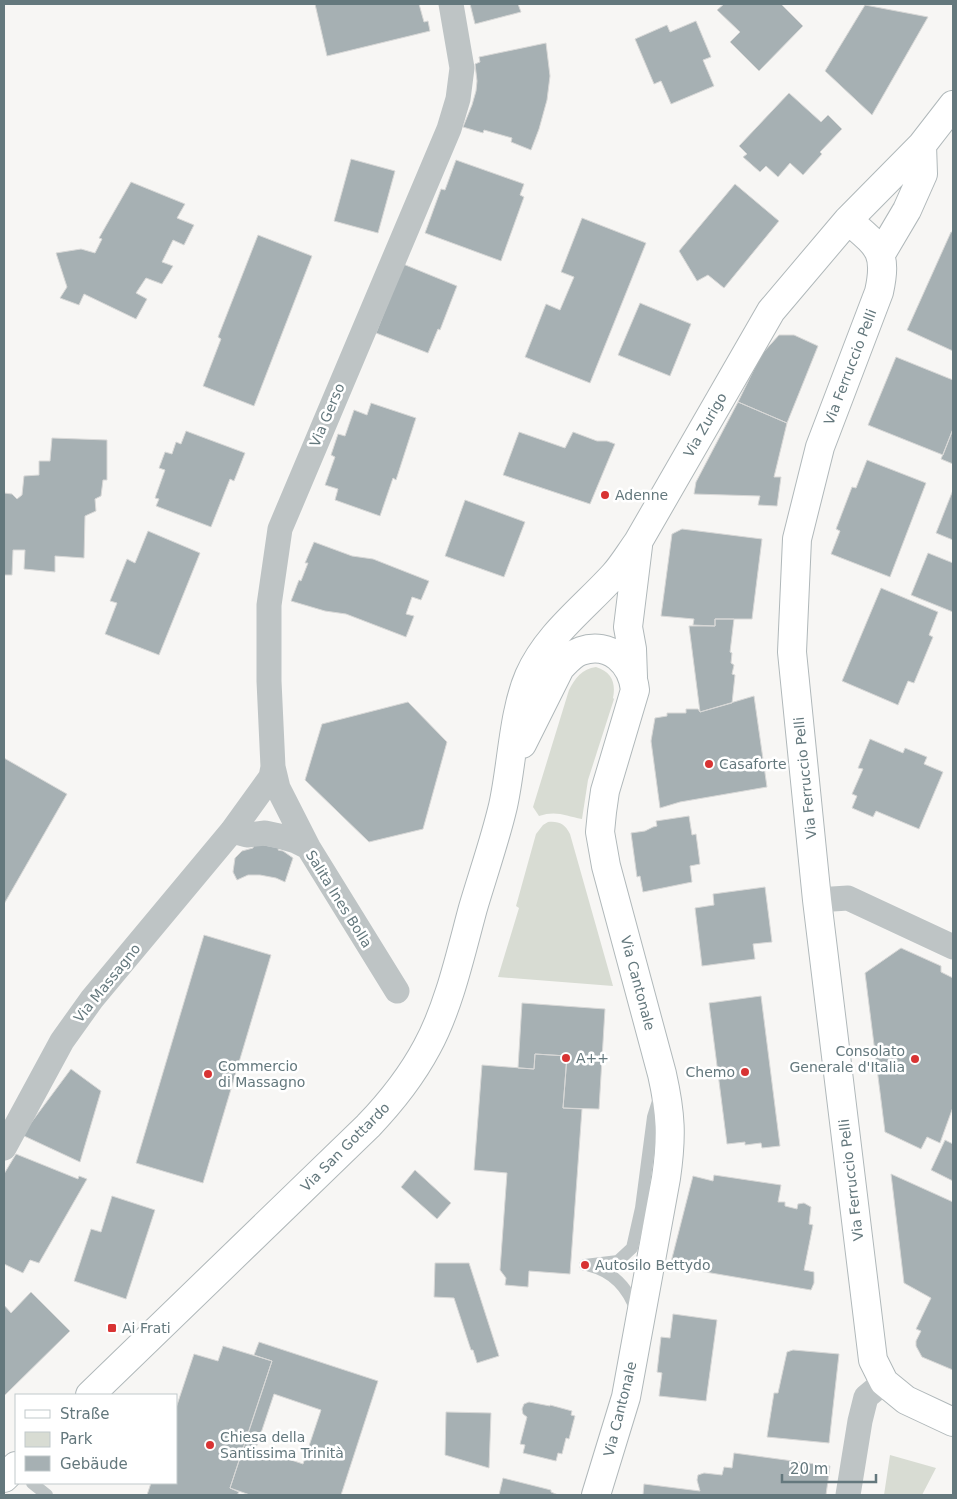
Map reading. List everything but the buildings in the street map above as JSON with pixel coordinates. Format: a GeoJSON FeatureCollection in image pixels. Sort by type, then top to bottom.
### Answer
{"type":"FeatureCollection","features":[{"type":"Feature","properties":{"kind":"main road","name":"Via Zurigo"},"geometry":{"type":"LineString","coordinates":[[508,773],[521,702],[537,659],[549,641],[615,573],[638,542],[771,312],[848,220],[922,146],[953,105]]}},
{"type":"Feature","properties":{"kind":"main road"},"geometry":{"type":"LineString","coordinates":[[848,220],[875,244],[881,254],[907,210],[923,174],[922,146]]}},
{"type":"Feature","properties":{"kind":"main road","name":"Via Ferruccio Pelli"},"geometry":{"type":"LineString","coordinates":[[879,1371],[817,900],[792,652],[797,539],[820,447],[879,292],[884,272],[881,254]]}},
{"type":"Feature","properties":{"kind":"main road","name":"Via Cantonale"},"geometry":{"type":"LineString","coordinates":[[596,1495],[626,1397],[666,1178],[671,1126],[666,1092],[656,1048],[606,866],[600,832],[605,791],[635,690],[632,649],[628,627],[638,542]]}},
{"type":"Feature","properties":{"kind":"main road"},"geometry":{"type":"LineString","coordinates":[[508,773],[560,668],[570,658],[581,651],[594,649],[607,651],[618,656],[628,666],[633,677]]}},
{"type":"Feature","properties":{"kind":"main road","name":"Via San Gottardo"},"geometry":{"type":"LineString","coordinates":[[91,1394],[368,1126],[394,1098],[412,1072],[428,1045],[454,974],[503,806],[508,773]]}},
{"type":"Feature","properties":{"kind":"main road"},"geometry":{"type":"LineString","coordinates":[[879,1371],[906,1400],[953,1422]]}},
{"type":"Feature","properties":{"kind":"street","name":"Via Gerso"},"geometry":{"type":"LineString","coordinates":[[308,847],[278,788],[274,767],[269,681],[270,604],[280,529],[449,129],[458,99],[462,68],[451,4]]}},
{"type":"Feature","properties":{"kind":"street"},"geometry":{"type":"LineString","coordinates":[[232,831],[271,777],[274,767]]}},
{"type":"Feature","properties":{"kind":"street","name":"Salita Ines Bolla"},"geometry":{"type":"LineString","coordinates":[[232,831],[247,835],[265,833],[296,840],[308,847],[397,991]]}},
{"type":"Feature","properties":{"kind":"street","name":"Via Massagno"},"geometry":{"type":"LineString","coordinates":[[4,1148],[62,1041],[92,999],[232,831]]}},
{"type":"Feature","properties":{"kind":"street"},"geometry":{"type":"LineString","coordinates":[[817,900],[848,898],[953,946]]}},
{"type":"Feature","properties":{"kind":"street"},"geometry":{"type":"LineString","coordinates":[[848,1495],[860,1421],[866,1397],[879,1371]]}},
{"type":"Feature","properties":{"kind":"lane"},"geometry":{"type":"LineString","coordinates":[[640,1320],[630,1295],[622,1284],[607,1272],[585,1265],[618,1261],[632,1248],[642,1199],[653,1117],[658,1101],[666,1092]]}},
{"type":"Feature","properties":{"kind":"lane"},"geometry":{"type":"LineString","coordinates":[[32,1484],[47,1495]]}},
{"type":"Feature","properties":{"kind":"green space"},"geometry":{"type":"Polygon","coordinates":[[[596,667],[606,672],[612,679],[614,699],[588,780],[582,819],[556,814],[539,816],[533,807],[569,690],[580,675],[596,667]]]}},
{"type":"Feature","properties":{"kind":"green space"},"geometry":{"type":"Polygon","coordinates":[[[548,822],[561,824],[570,834],[613,986],[498,977],[519,908],[516,906],[536,834],[548,822]]]}},
{"type":"Feature","properties":{"kind":"green space"},"geometry":{"type":"Polygon","coordinates":[[[890,1455],[936,1468],[922,1495],[884,1495],[890,1455]]]}},
{"type":"Feature","properties":{"kind":"place","name":"Adenne"},"geometry":{"type":"Point","coordinates":[605,495]}},
{"type":"Feature","properties":{"kind":"place","name":"Casaforte"},"geometry":{"type":"Point","coordinates":[709,764]}},
{"type":"Feature","properties":{"kind":"place","name":"A++"},"geometry":{"type":"Point","coordinates":[566,1058]}},
{"type":"Feature","properties":{"kind":"place","name":"Consolato Generale d'Italia"},"geometry":{"type":"Point","coordinates":[915,1059]}},
{"type":"Feature","properties":{"kind":"place","name":"Chemo"},"geometry":{"type":"Point","coordinates":[745,1072]}},
{"type":"Feature","properties":{"kind":"place","name":"Commercio di Massagno"},"geometry":{"type":"Point","coordinates":[208,1074]}},
{"type":"Feature","properties":{"kind":"place","name":"Autosilo Bettydo"},"geometry":{"type":"Point","coordinates":[585,1265]}},
{"type":"Feature","properties":{"kind":"place","name":"Ai Frati"},"geometry":{"type":"Point","coordinates":[112,1328]}},
{"type":"Feature","properties":{"kind":"place","name":"Chiesa della Santissima Trinità"},"geometry":{"type":"Point","coordinates":[210,1445]}}]}
